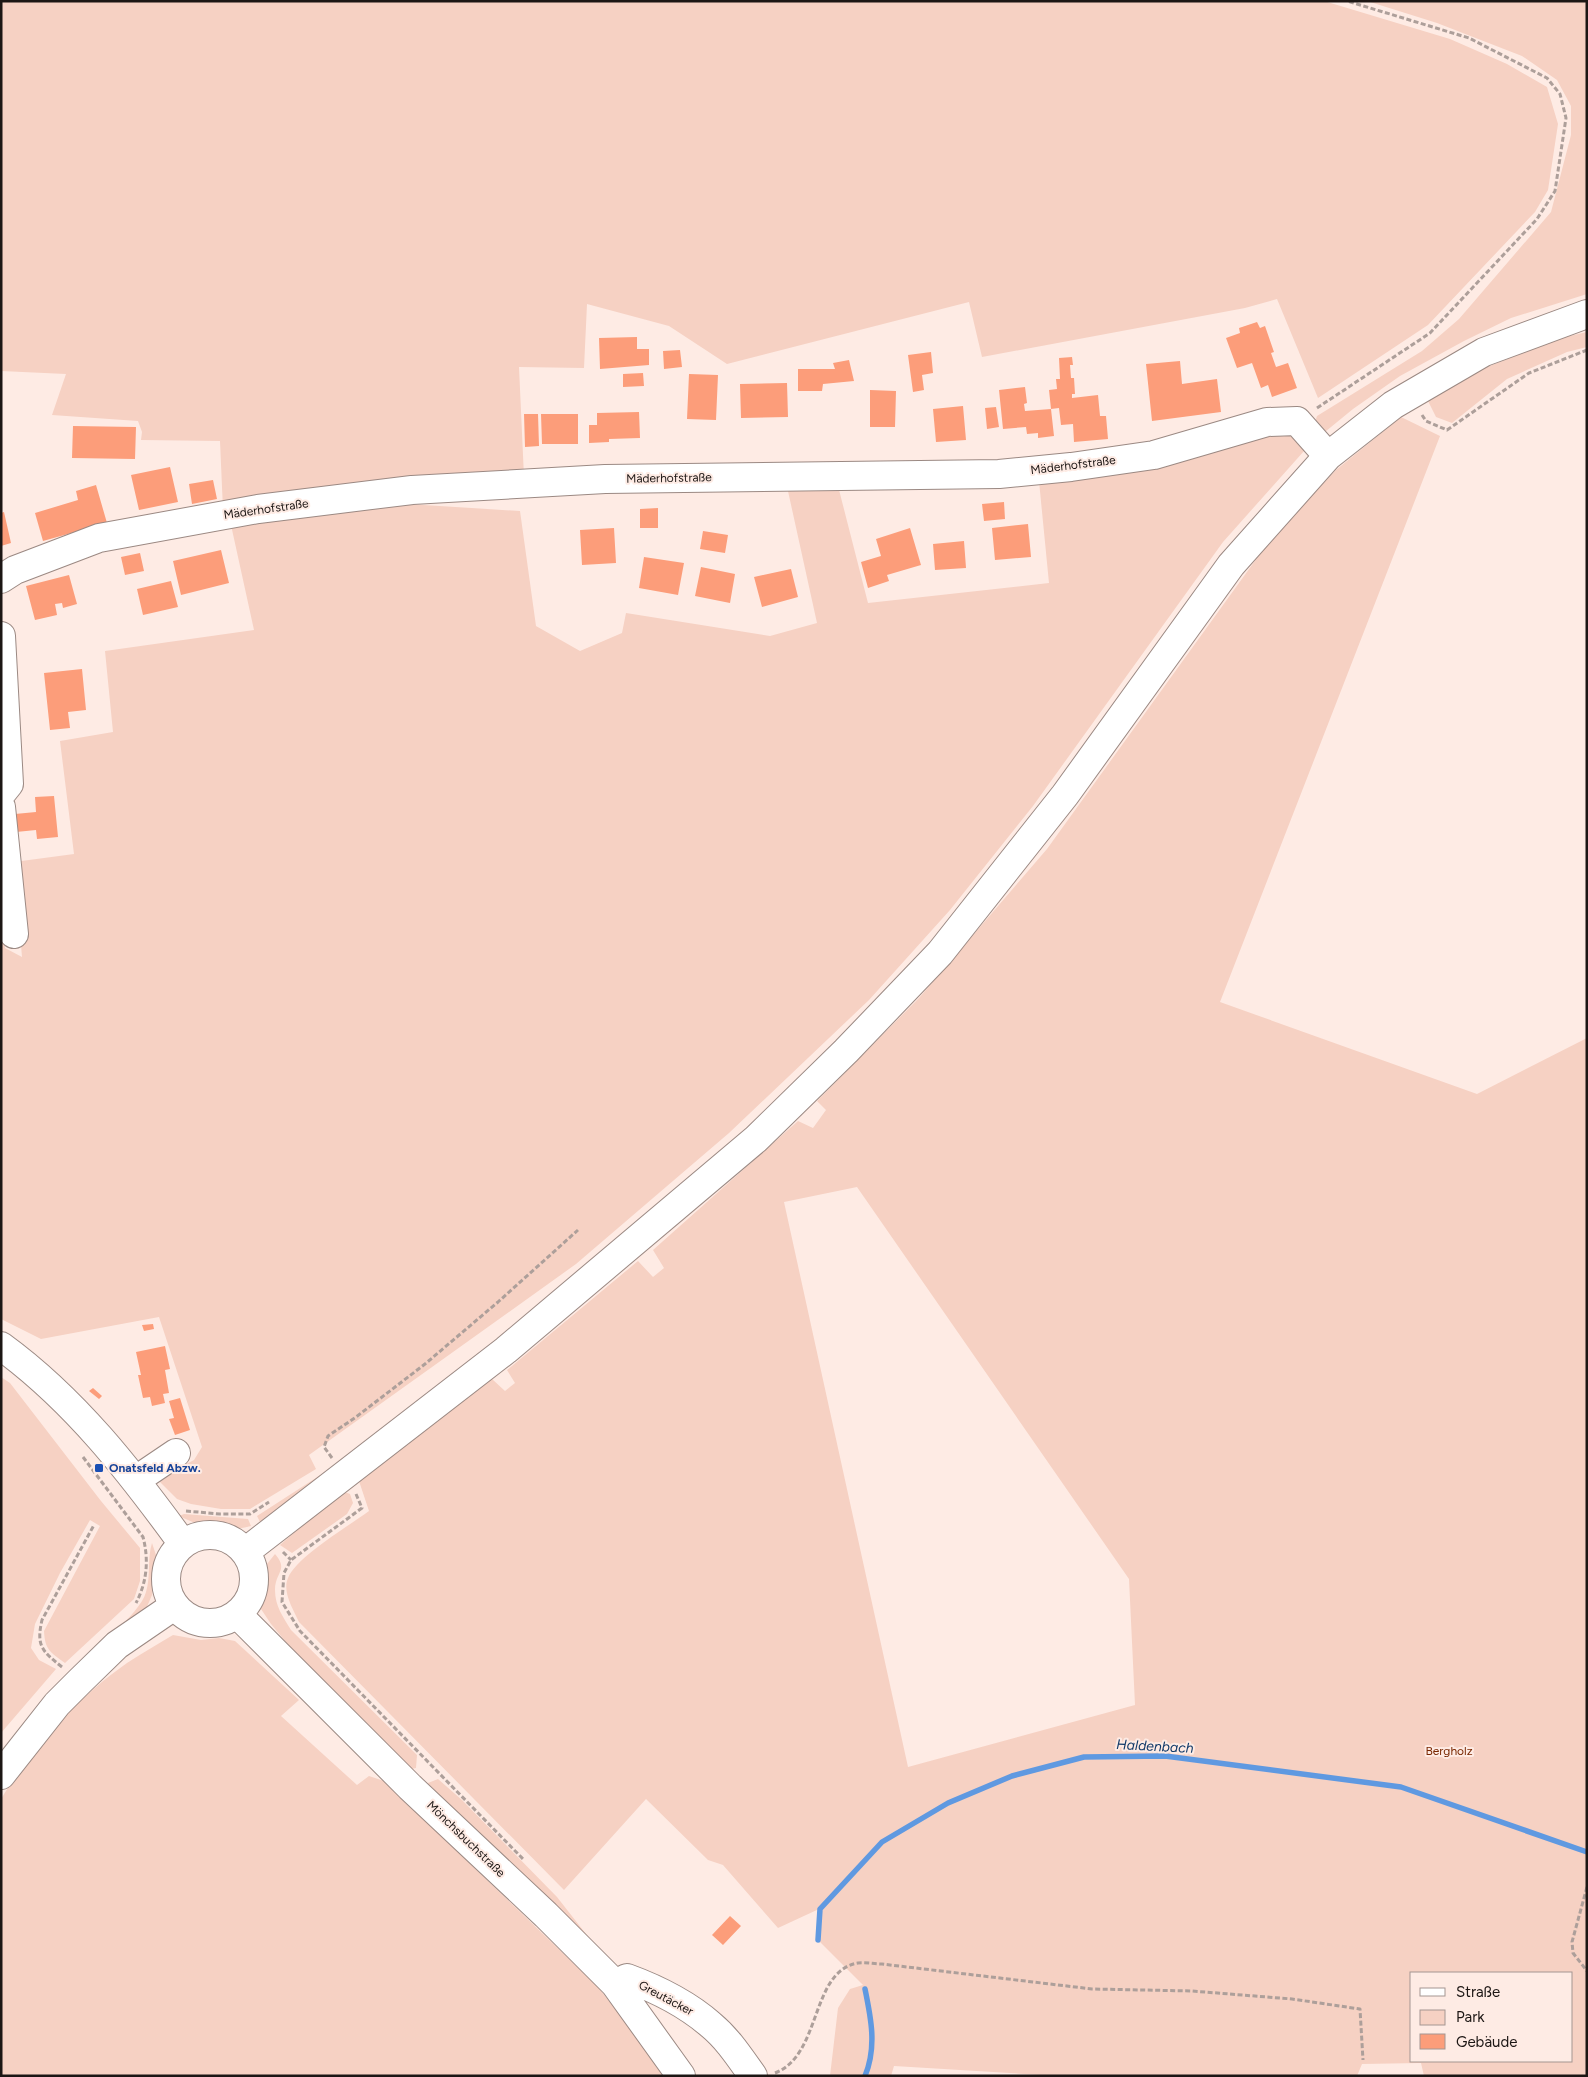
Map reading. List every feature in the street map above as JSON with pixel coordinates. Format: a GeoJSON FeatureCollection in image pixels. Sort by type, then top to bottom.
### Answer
{"type":"FeatureCollection","features":[{"type":"Feature","properties":{"kind":"street"},"geometry":{"type":"LineString","coordinates":[[245,1552],[336,1462],[506,1350],[756,1138],[846,1051],[940,953],[1065,795],[1231,565],[1328,456],[1393,405],[1484,352],[1587,314]]}},
{"type":"Feature","properties":{"kind":"street"},"geometry":{"type":"LineString","coordinates":[[1297,421],[1328,456]]}},
{"type":"Feature","properties":{"kind":"street","name":"Mäderhofstraße"},"geometry":{"type":"LineString","coordinates":[[1,579],[15,570],[99,538],[258,509],[402,491],[605,480],[999,474],[1071,467],[1154,455],[1267,422],[1297,421]]}},
{"type":"Feature","properties":{"kind":"street"},"geometry":{"type":"LineString","coordinates":[[1,636],[9,784],[1,794]]}},
{"type":"Feature","properties":{"kind":"street"},"geometry":{"type":"LineString","coordinates":[[1,807],[14,934]]}},
{"type":"Feature","properties":{"kind":"street"},"geometry":{"type":"LineString","coordinates":[[1,1346],[29,1366],[62,1396],[136,1480],[183,1544]]}},
{"type":"Feature","properties":{"kind":"street"},"geometry":{"type":"LineString","coordinates":[[136,1480],[176,1453]]}},
{"type":"Feature","properties":{"kind":"street"},"geometry":{"type":"LineString","coordinates":[[209,1535],[223,1537],[236,1543],[245,1552],[252,1564],[254,1578],[252,1592],[246,1604],[237,1614],[224,1621],[211,1623],[197,1621],[184,1615],[174,1606],[168,1593],[166,1580],[167,1566],[183,1544],[195,1537],[209,1535]]}},
{"type":"Feature","properties":{"kind":"street"},"geometry":{"type":"LineString","coordinates":[[1,1775],[57,1704],[80,1681],[117,1645],[174,1606]]}},
{"type":"Feature","properties":{"kind":"street","name":"Mönchsbuchstraße"},"geometry":{"type":"LineString","coordinates":[[237,1614],[410,1787],[546,1915],[615,1984],[681,2076]]}},
{"type":"Feature","properties":{"kind":"street","name":"Greutäcker"},"geometry":{"type":"LineString","coordinates":[[615,1984],[627,1978],[686,2006],[712,2026],[731,2046],[753,2076]]}},
{"type":"Feature","properties":{"kind":"path"},"geometry":{"type":"LineString","coordinates":[[1297,421],[1430,333],[1537,219],[1555,191],[1566,118],[1560,94],[1547,78],[1469,38],[1347,1]]}},
{"type":"Feature","properties":{"kind":"path"},"geometry":{"type":"LineString","coordinates":[[1408,396],[1426,421],[1447,430],[1529,373],[1587,350]]}},
{"type":"Feature","properties":{"kind":"path"},"geometry":{"type":"LineString","coordinates":[[526,1862],[300,1631],[282,1602],[284,1573],[291,1560],[362,1508],[336,1462],[324,1447],[328,1436],[425,1364],[578,1230]]}},
{"type":"Feature","properties":{"kind":"path"},"geometry":{"type":"LineString","coordinates":[[180,1510],[220,1514],[250,1514],[273,1499]]}},
{"type":"Feature","properties":{"kind":"path"},"geometry":{"type":"LineString","coordinates":[[80,1681],[46,1654],[38,1636],[42,1620],[94,1525]]}},
{"type":"Feature","properties":{"kind":"path"},"geometry":{"type":"LineString","coordinates":[[1587,1887],[1572,1942],[1573,1953],[1587,1971]]}},
{"type":"Feature","properties":{"kind":"path"},"geometry":{"type":"LineString","coordinates":[[770,2076],[782,2071],[801,2052],[827,1988],[840,1971],[858,1963],[882,1964],[1092,1989],[1192,1991],[1292,1999],[1360,2009],[1363,2060]]}},
{"type":"Feature","properties":{"kind":"green space"},"geometry":{"type":"Polygon","coordinates":[[[1,1],[1324,1],[1450,39],[1507,64],[1547,87],[1558,124],[1548,190],[1535,212],[1428,325],[1318,398],[1277,299],[1245,308],[982,357],[969,302],[727,364],[669,326],[587,304],[584,368],[519,367],[524,477],[223,510],[220,441],[141,440],[142,432],[138,421],[52,415],[66,374],[1,371],[1,1]]]}},
{"type":"Feature","properties":{"kind":"green space"},"geometry":{"type":"Polygon","coordinates":[[[1367,1],[1587,1],[1587,294],[1511,318],[1464,341],[1400,376],[1353,409],[1320,436],[1313,428],[1317,416],[1422,351],[1459,319],[1551,212],[1571,135],[1571,106],[1557,80],[1522,56],[1437,23],[1367,1]]]}},
{"type":"Feature","properties":{"kind":"green space"},"geometry":{"type":"Polygon","coordinates":[[[1587,332],[1587,347],[1567,352],[1507,379],[1452,423],[1436,417],[1427,399],[1482,369],[1561,338],[1587,332]]]}},
{"type":"Feature","properties":{"kind":"green space","name":"Bergholz"},"geometry":{"type":"Polygon","coordinates":[[[1401,417],[1440,436],[1220,1002],[1477,1094],[1587,1038],[1587,2076],[1424,2076],[1421,2063],[1362,2064],[1357,2076],[1058,2076],[894,2066],[891,2076],[830,2076],[838,2008],[850,1989],[863,1985],[818,1940],[819,1909],[778,1928],[723,1865],[708,1860],[646,1799],[564,1890],[299,1622],[287,1595],[288,1578],[293,1569],[312,1551],[369,1511],[358,1478],[492,1379],[505,1391],[515,1383],[507,1370],[638,1261],[653,1277],[664,1268],[653,1250],[798,1121],[813,1128],[826,1110],[817,1101],[919,998],[1047,849],[1270,540],[1336,470],[1401,417]],[[857,1187],[784,1202],[908,1767],[1135,1705],[1129,1579],[857,1187]]]}},
{"type":"Feature","properties":{"kind":"green space"},"geometry":{"type":"Polygon","coordinates":[[[1264,432],[1286,434],[1304,444],[1304,451],[1223,542],[1033,806],[950,910],[869,1000],[729,1133],[576,1264],[309,1455],[316,1469],[250,1509],[221,1509],[191,1504],[177,1499],[157,1479],[194,1460],[202,1447],[159,1317],[41,1339],[1,1319],[1,886],[5,948],[22,957],[14,862],[74,854],[60,741],[113,732],[105,651],[254,630],[231,525],[407,504],[520,511],[536,626],[580,651],[622,633],[626,613],[770,636],[817,623],[786,482],[837,482],[868,603],[1049,583],[1039,481],[1264,432]]]}},
{"type":"Feature","properties":{"kind":"green space"},"geometry":{"type":"Polygon","coordinates":[[[1,1377],[10,1383],[101,1501],[140,1548],[140,1581],[134,1599],[65,1663],[49,1650],[44,1631],[100,1526],[90,1520],[60,1573],[35,1624],[31,1648],[39,1660],[56,1669],[1,1733],[1,1377]]]}},
{"type":"Feature","properties":{"kind":"green space"},"geometry":{"type":"Polygon","coordinates":[[[322,1474],[317,1484],[260,1522],[257,1516],[322,1474]]]}},
{"type":"Feature","properties":{"kind":"green space"},"geometry":{"type":"Polygon","coordinates":[[[342,1491],[350,1494],[353,1503],[347,1514],[292,1553],[280,1545],[342,1491]]]}},
{"type":"Feature","properties":{"kind":"green space"},"geometry":{"type":"Polygon","coordinates":[[[184,1514],[248,1519],[251,1526],[232,1529],[214,1528],[197,1524],[179,1516],[184,1514]]]}},
{"type":"Feature","properties":{"kind":"green space"},"geometry":{"type":"Polygon","coordinates":[[[152,1543],[157,1558],[152,1595],[146,1609],[79,1670],[72,1669],[125,1622],[142,1601],[146,1592],[152,1543]]]}},
{"type":"Feature","properties":{"kind":"green space"},"geometry":{"type":"Polygon","coordinates":[[[275,1554],[281,1564],[275,1590],[276,1601],[291,1630],[417,1755],[416,1768],[407,1770],[315,1677],[261,1609],[264,1573],[267,1564],[275,1554]]]}},
{"type":"Feature","properties":{"kind":"green space"},"geometry":{"type":"Polygon","coordinates":[[[173,1635],[201,1640],[219,1638],[235,1641],[299,1700],[281,1716],[357,1785],[369,1776],[384,1781],[597,1986],[657,2060],[666,2076],[1,2076],[1,1799],[41,1742],[73,1708],[127,1663],[173,1635]]]}},
{"type":"Feature","properties":{"kind":"green space"},"geometry":{"type":"Polygon","coordinates":[[[438,1779],[462,1800],[557,1897],[604,1957],[429,1791],[428,1783],[438,1779]]]}},
{"type":"Feature","properties":{"kind":"building"},"geometry":{"type":"Polygon","coordinates":[[[1257,322],[1260,328],[1265,326],[1274,352],[1271,353],[1276,367],[1288,363],[1297,388],[1272,397],[1268,385],[1261,388],[1252,363],[1237,368],[1226,338],[1240,333],[1239,328],[1257,322]]]}},
{"type":"Feature","properties":{"kind":"building"},"geometry":{"type":"Polygon","coordinates":[[[637,337],[637,349],[649,349],[649,365],[600,369],[599,338],[637,337]]]}},
{"type":"Feature","properties":{"kind":"building"},"geometry":{"type":"Polygon","coordinates":[[[680,350],[682,367],[664,369],[663,351],[680,350]]]}},
{"type":"Feature","properties":{"kind":"building"},"geometry":{"type":"Polygon","coordinates":[[[931,352],[933,373],[922,375],[924,390],[913,392],[908,355],[931,352]]]}},
{"type":"Feature","properties":{"kind":"building"},"geometry":{"type":"Polygon","coordinates":[[[1072,357],[1073,365],[1070,365],[1071,378],[1074,378],[1075,394],[1072,394],[1072,398],[1098,395],[1100,416],[1106,416],[1108,439],[1074,442],[1073,424],[1061,425],[1059,408],[1051,409],[1049,390],[1057,389],[1056,379],[1060,379],[1059,358],[1072,357]]]}},
{"type":"Feature","properties":{"kind":"building"},"geometry":{"type":"Polygon","coordinates":[[[849,360],[854,381],[823,384],[822,391],[798,391],[798,369],[835,369],[833,363],[849,360]]]}},
{"type":"Feature","properties":{"kind":"building"},"geometry":{"type":"Polygon","coordinates":[[[1180,361],[1182,384],[1217,379],[1221,412],[1152,421],[1146,364],[1180,361]]]}},
{"type":"Feature","properties":{"kind":"building"},"geometry":{"type":"Polygon","coordinates":[[[643,373],[644,386],[623,387],[623,374],[643,373]]]}},
{"type":"Feature","properties":{"kind":"building"},"geometry":{"type":"Polygon","coordinates":[[[689,374],[718,375],[716,420],[687,419],[689,374]]]}},
{"type":"Feature","properties":{"kind":"building"},"geometry":{"type":"Polygon","coordinates":[[[787,383],[788,417],[741,418],[740,384],[787,383]]]}},
{"type":"Feature","properties":{"kind":"building"},"geometry":{"type":"Polygon","coordinates":[[[1025,387],[1027,403],[1024,404],[1025,411],[1051,409],[1054,436],[1038,438],[1038,433],[1027,434],[1026,427],[1003,429],[999,390],[1025,387]]]}},
{"type":"Feature","properties":{"kind":"building"},"geometry":{"type":"Polygon","coordinates":[[[870,390],[896,391],[895,427],[870,427],[870,390]]]}},
{"type":"Feature","properties":{"kind":"building"},"geometry":{"type":"Polygon","coordinates":[[[963,406],[966,440],[936,442],[933,409],[963,406]]]}},
{"type":"Feature","properties":{"kind":"building"},"geometry":{"type":"Polygon","coordinates":[[[996,407],[999,427],[987,429],[985,408],[996,407]]]}},
{"type":"Feature","properties":{"kind":"building"},"geometry":{"type":"Polygon","coordinates":[[[639,412],[640,438],[609,439],[609,442],[589,443],[589,425],[597,425],[597,413],[639,412]]]}},
{"type":"Feature","properties":{"kind":"building"},"geometry":{"type":"Polygon","coordinates":[[[524,414],[538,414],[539,446],[525,447],[524,414]]]}},
{"type":"Feature","properties":{"kind":"building"},"geometry":{"type":"Polygon","coordinates":[[[541,414],[578,414],[578,444],[542,444],[541,414]]]}},
{"type":"Feature","properties":{"kind":"building"},"geometry":{"type":"Polygon","coordinates":[[[73,426],[136,427],[135,459],[72,458],[73,426]]]}},
{"type":"Feature","properties":{"kind":"building"},"geometry":{"type":"Polygon","coordinates":[[[170,467],[178,502],[139,510],[131,475],[170,467]]]}},
{"type":"Feature","properties":{"kind":"building"},"geometry":{"type":"Polygon","coordinates":[[[213,480],[217,499],[192,504],[189,484],[213,480]]]}},
{"type":"Feature","properties":{"kind":"building"},"geometry":{"type":"Polygon","coordinates":[[[96,485],[107,523],[43,541],[35,513],[78,500],[76,491],[96,485]]]}},
{"type":"Feature","properties":{"kind":"building"},"geometry":{"type":"Polygon","coordinates":[[[1004,502],[1005,519],[984,521],[982,504],[1004,502]]]}},
{"type":"Feature","properties":{"kind":"building"},"geometry":{"type":"Polygon","coordinates":[[[658,508],[658,528],[640,528],[640,509],[658,508]]]}},
{"type":"Feature","properties":{"kind":"building"},"geometry":{"type":"Polygon","coordinates":[[[4,512],[11,543],[1,546],[1,513],[4,512]]]}},
{"type":"Feature","properties":{"kind":"building"},"geometry":{"type":"Polygon","coordinates":[[[1028,524],[1031,557],[995,560],[992,528],[1028,524]]]}},
{"type":"Feature","properties":{"kind":"building"},"geometry":{"type":"Polygon","coordinates":[[[614,528],[616,563],[582,565],[580,530],[614,528]]]}},
{"type":"Feature","properties":{"kind":"building"},"geometry":{"type":"Polygon","coordinates":[[[910,528],[921,565],[887,575],[889,581],[868,588],[861,562],[881,556],[876,539],[910,528]]]}},
{"type":"Feature","properties":{"kind":"building"},"geometry":{"type":"Polygon","coordinates":[[[703,531],[728,535],[725,553],[700,549],[703,531]]]}},
{"type":"Feature","properties":{"kind":"building"},"geometry":{"type":"Polygon","coordinates":[[[964,541],[966,568],[935,570],[933,544],[964,541]]]}},
{"type":"Feature","properties":{"kind":"building"},"geometry":{"type":"Polygon","coordinates":[[[221,550],[229,583],[181,595],[173,561],[221,550]]]}},
{"type":"Feature","properties":{"kind":"building"},"geometry":{"type":"Polygon","coordinates":[[[140,553],[144,571],[125,575],[121,557],[140,553]]]}},
{"type":"Feature","properties":{"kind":"building"},"geometry":{"type":"Polygon","coordinates":[[[644,557],[684,563],[678,595],[639,588],[644,557]]]}},
{"type":"Feature","properties":{"kind":"building"},"geometry":{"type":"Polygon","coordinates":[[[701,567],[735,574],[730,603],[695,596],[701,567]]]}},
{"type":"Feature","properties":{"kind":"building"},"geometry":{"type":"Polygon","coordinates":[[[791,569],[798,597],[762,607],[754,577],[791,569]]]}},
{"type":"Feature","properties":{"kind":"building"},"geometry":{"type":"Polygon","coordinates":[[[69,575],[77,604],[63,608],[62,603],[55,604],[57,615],[35,620],[26,586],[69,575]]]}},
{"type":"Feature","properties":{"kind":"building"},"geometry":{"type":"Polygon","coordinates":[[[171,581],[178,607],[143,615],[137,589],[171,581]]]}},
{"type":"Feature","properties":{"kind":"building"},"geometry":{"type":"Polygon","coordinates":[[[82,669],[86,710],[68,712],[70,728],[50,730],[44,673],[82,669]]]}},
{"type":"Feature","properties":{"kind":"building"},"geometry":{"type":"Polygon","coordinates":[[[54,796],[58,837],[37,839],[36,830],[16,832],[15,814],[36,812],[35,797],[54,796]]]}},
{"type":"Feature","properties":{"kind":"building"},"geometry":{"type":"Polygon","coordinates":[[[153,1324],[154,1329],[144,1331],[142,1325],[153,1324]]]}},
{"type":"Feature","properties":{"kind":"building"},"geometry":{"type":"Polygon","coordinates":[[[165,1346],[170,1369],[165,1370],[169,1393],[163,1394],[165,1403],[152,1406],[150,1397],[143,1398],[136,1352],[165,1346]]]}},
{"type":"Feature","properties":{"kind":"building"},"geometry":{"type":"Polygon","coordinates":[[[93,1388],[102,1396],[99,1399],[89,1391],[93,1388]]]}},
{"type":"Feature","properties":{"kind":"building"},"geometry":{"type":"Polygon","coordinates":[[[180,1398],[190,1430],[175,1435],[169,1419],[174,1418],[169,1401],[180,1398]]]}},
{"type":"Feature","properties":{"kind":"building"},"geometry":{"type":"Polygon","coordinates":[[[730,1916],[741,1926],[723,1945],[712,1935],[730,1916]]]}},
{"type":"Feature","properties":{"kind":"waterway","name":"Haldenbach"},"geometry":{"type":"LineString","coordinates":[[818,1940],[820,1909],[882,1842],[948,1803],[1012,1776],[1084,1757],[1165,1756],[1401,1787],[1587,1852]]}},
{"type":"Feature","properties":{"kind":"waterway","name":"Haldenbach"},"geometry":{"type":"LineString","coordinates":[[865,1989],[871,2022],[872,2043],[869,2065],[865,2076]]}},
{"type":"Feature","properties":{"kind":"place","name":"Onatsfeld Abzw."},"geometry":{"type":"Point","coordinates":[99,1468]}}]}
